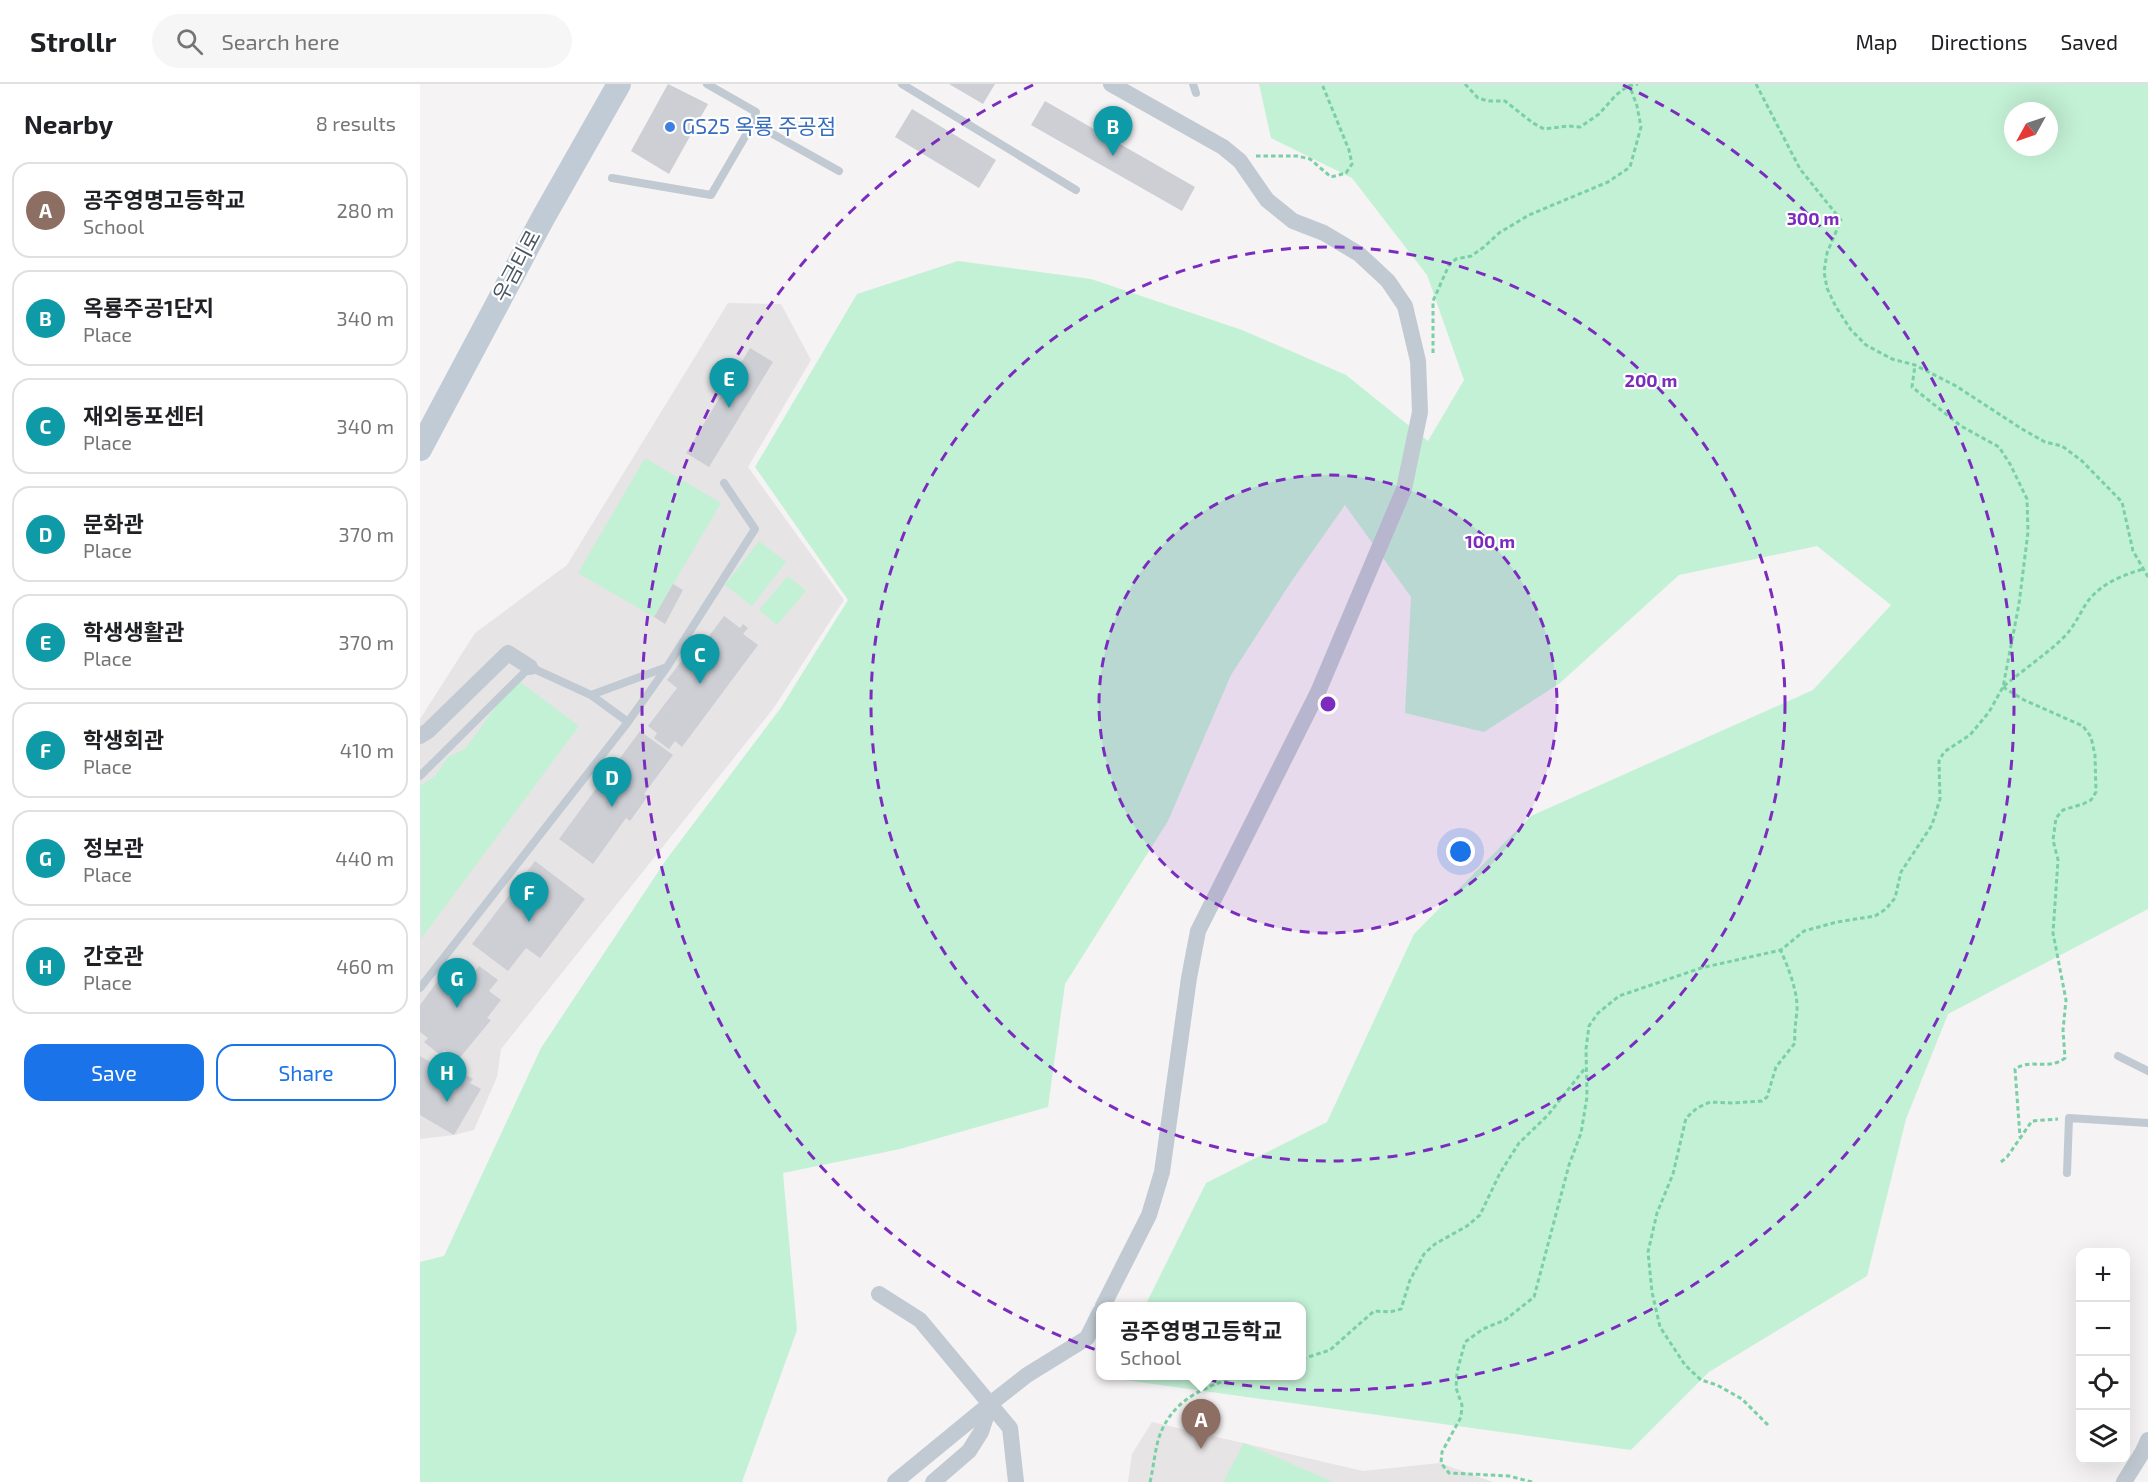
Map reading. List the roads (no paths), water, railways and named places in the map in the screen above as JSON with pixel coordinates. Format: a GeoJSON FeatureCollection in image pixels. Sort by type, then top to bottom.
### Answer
{"type":"FeatureCollection","features":[{"type":"Feature","properties":{"kind":"main road","name":"우금티로"},"geometry":{"type":"LineString","coordinates":[[420,449],[543,218],[619,84]]}},
{"type":"Feature","properties":{"kind":"street"},"geometry":{"type":"LineString","coordinates":[[1105,1302],[1149,1215],[1162,1172],[1189,978],[1198,931],[1323,681],[1404,489],[1420,412],[1418,362],[1408,317],[1405,306],[1388,281],[1359,254],[1324,233],[1293,221],[1267,200],[1240,161],[1223,147],[1111,84]]}},
{"type":"Feature","properties":{"kind":"street"},"geometry":{"type":"LineString","coordinates":[[420,736],[428,731],[508,653],[530,667]]}},
{"type":"Feature","properties":{"kind":"street"},"geometry":{"type":"LineString","coordinates":[[879,1294],[920,1320],[1010,1428],[1016,1482]]}},
{"type":"Feature","properties":{"kind":"street"},"geometry":{"type":"LineString","coordinates":[[902,1480],[990,1404],[1028,1375],[1087,1338],[1096,1321]]}},
{"type":"Feature","properties":{"kind":"street"},"geometry":{"type":"LineString","coordinates":[[933,1482],[969,1451],[981,1432],[990,1404]]}},
{"type":"Feature","properties":{"kind":"street"},"geometry":{"type":"LineString","coordinates":[[2124,1482],[2148,1440]]}},
{"type":"Feature","properties":{"kind":"lane"},"geometry":{"type":"LineString","coordinates":[[612,178],[711,195],[753,123],[756,112],[707,84]]}},
{"type":"Feature","properties":{"kind":"lane"},"geometry":{"type":"LineString","coordinates":[[905,85],[1076,190]]}},
{"type":"Feature","properties":{"kind":"lane"},"geometry":{"type":"LineString","coordinates":[[753,123],[839,171]]}},
{"type":"Feature","properties":{"kind":"lane"},"geometry":{"type":"LineString","coordinates":[[420,988],[628,722],[667,667],[755,530],[724,483]]}},
{"type":"Feature","properties":{"kind":"lane"},"geometry":{"type":"LineString","coordinates":[[420,776],[530,667],[591,695],[628,722]]}},
{"type":"Feature","properties":{"kind":"lane"},"geometry":{"type":"LineString","coordinates":[[591,695],[667,667]]}},
{"type":"Feature","properties":{"kind":"lane"},"geometry":{"type":"LineString","coordinates":[[2118,1056],[2148,1071]]}},
{"type":"Feature","properties":{"kind":"lane"},"geometry":{"type":"LineString","coordinates":[[2067,1173],[2069,1118],[2148,1123]]}},
{"type":"Feature","properties":{"kind":"place","name":"GS25 옥룡 주공점"},"geometry":{"type":"Point","coordinates":[670,127]}},
{"type":"Feature","properties":{"kind":"place","name":"옥룡주공1단지"},"geometry":{"type":"Point","coordinates":[1113,156]}},
{"type":"Feature","properties":{"kind":"place","name":"학생생활관"},"geometry":{"type":"Point","coordinates":[729,408]}},
{"type":"Feature","properties":{"kind":"place","name":"재외동포센터"},"geometry":{"type":"Point","coordinates":[700,684]}},
{"type":"Feature","properties":{"kind":"place","name":"문화관"},"geometry":{"type":"Point","coordinates":[612,807]}},
{"type":"Feature","properties":{"kind":"place","name":"학생회관"},"geometry":{"type":"Point","coordinates":[529,922]}},
{"type":"Feature","properties":{"kind":"place","name":"정보관"},"geometry":{"type":"Point","coordinates":[457,1008]}},
{"type":"Feature","properties":{"kind":"place","name":"간호관"},"geometry":{"type":"Point","coordinates":[447,1102]}},
{"type":"Feature","properties":{"kind":"place","name":"공주영명고등학교"},"geometry":{"type":"Point","coordinates":[1201,1449]}}]}
